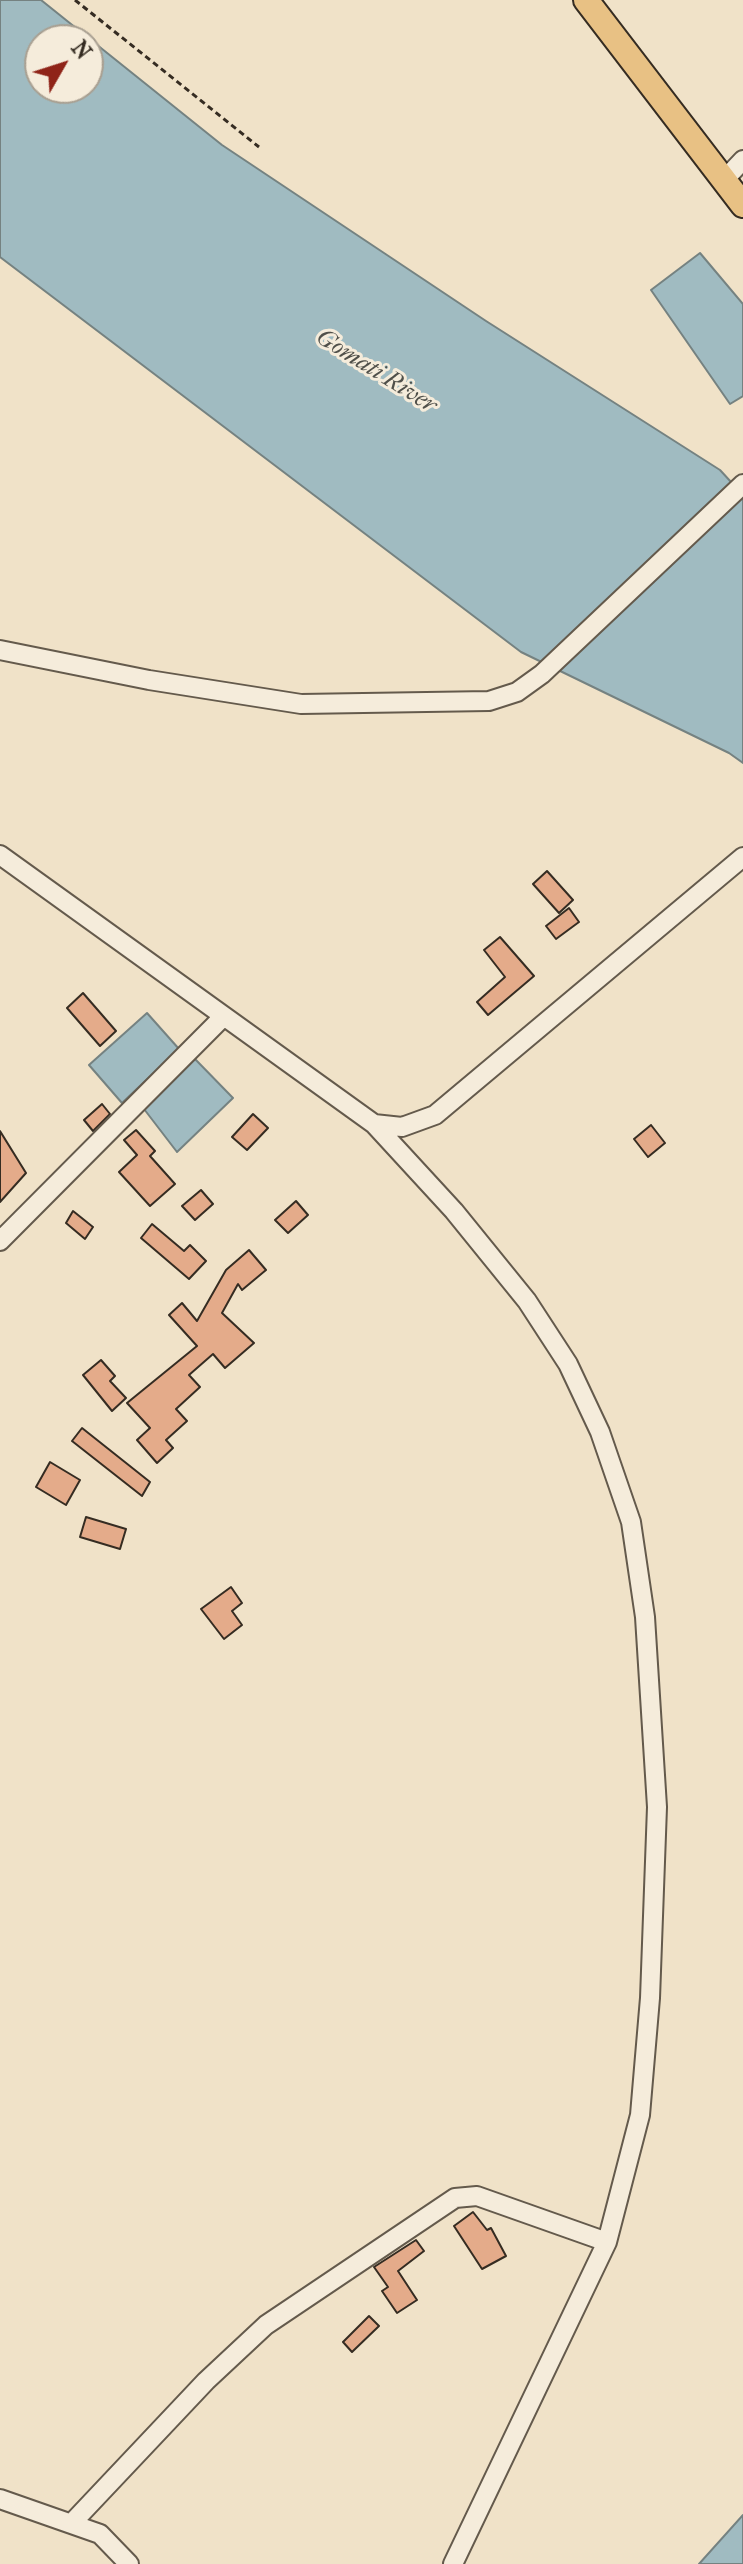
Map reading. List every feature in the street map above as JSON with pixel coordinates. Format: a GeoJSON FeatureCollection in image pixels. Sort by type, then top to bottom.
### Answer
{"type":"FeatureCollection","features":[{"type":"Feature","properties":{"kind":"main road"},"geometry":{"type":"LineString","coordinates":[[586,0],[743,205]]}},
{"type":"Feature","properties":{"kind":"street"},"geometry":{"type":"LineString","coordinates":[[725,179],[743,160]]}},
{"type":"Feature","properties":{"kind":"street"},"geometry":{"type":"LineString","coordinates":[[0,650],[149,680],[301,704],[489,701],[517,692],[542,674],[743,484]]}},
{"type":"Feature","properties":{"kind":"street"},"geometry":{"type":"LineString","coordinates":[[0,855],[374,1124],[454,1211],[536,1313],[568,1364],[600,1432],[631,1522],[645,1617],[656,1823],[650,1998],[640,2115],[607,2242],[453,2564]]}},
{"type":"Feature","properties":{"kind":"street"},"geometry":{"type":"LineString","coordinates":[[374,1124],[402,1127],[435,1115],[743,857]]}},
{"type":"Feature","properties":{"kind":"street"},"geometry":{"type":"LineString","coordinates":[[0,1241],[223,1017]]}},
{"type":"Feature","properties":{"kind":"street"},"geometry":{"type":"LineString","coordinates":[[71,2524],[206,2381],[266,2325],[455,2198],[477,2196],[607,2242]]}},
{"type":"Feature","properties":{"kind":"street"},"geometry":{"type":"LineString","coordinates":[[0,2499],[100,2534],[129,2564]]}},
{"type":"Feature","properties":{"kind":"path"},"geometry":{"type":"LineString","coordinates":[[75,0],[259,147]]}},
{"type":"Feature","properties":{"kind":"water","name":"Gomati River"},"geometry":{"type":"Polygon","coordinates":[[[0,0],[41,0],[71,24],[24,24],[24,104],[104,104],[104,50],[222,145],[486,321],[720,470],[743,495],[743,763],[729,753],[521,652],[0,257],[0,0]]]}},
{"type":"Feature","properties":{"kind":"water"},"geometry":{"type":"Polygon","coordinates":[[[700,253],[743,304],[743,396],[730,404],[651,290],[700,253]]]}},
{"type":"Feature","properties":{"kind":"water"},"geometry":{"type":"Polygon","coordinates":[[[147,1013],[179,1049],[122,1103],[89,1065],[147,1013]]]}},
{"type":"Feature","properties":{"kind":"water"},"geometry":{"type":"Polygon","coordinates":[[[195,1059],[233,1098],[177,1152],[144,1109],[195,1059]]]}},
{"type":"Feature","properties":{"kind":"water"},"geometry":{"type":"Polygon","coordinates":[[[743,2515],[743,2564],[699,2564],[743,2515]]]}},
{"type":"Feature","properties":{"kind":"building"},"geometry":{"type":"Polygon","coordinates":[[[547,871],[573,900],[559,913],[533,884],[547,871]]]}},
{"type":"Feature","properties":{"kind":"building"},"geometry":{"type":"Polygon","coordinates":[[[569,908],[579,922],[556,939],[546,926],[569,908]]]}},
{"type":"Feature","properties":{"kind":"building"},"geometry":{"type":"Polygon","coordinates":[[[500,937],[534,976],[488,1015],[477,1002],[505,977],[484,950],[500,937]]]}},
{"type":"Feature","properties":{"kind":"building"},"geometry":{"type":"Polygon","coordinates":[[[83,993],[116,1031],[100,1046],[67,1008],[83,993]]]}},
{"type":"Feature","properties":{"kind":"building"},"geometry":{"type":"Polygon","coordinates":[[[102,1104],[110,1114],[93,1131],[84,1120],[102,1104]]]}},
{"type":"Feature","properties":{"kind":"building"},"geometry":{"type":"Polygon","coordinates":[[[253,1114],[268,1128],[247,1150],[232,1137],[253,1114]]]}},
{"type":"Feature","properties":{"kind":"building"},"geometry":{"type":"Polygon","coordinates":[[[651,1125],[665,1143],[648,1157],[634,1139],[651,1125]]]}},
{"type":"Feature","properties":{"kind":"building"},"geometry":{"type":"Polygon","coordinates":[[[136,1130],[155,1151],[150,1156],[175,1184],[150,1206],[119,1172],[137,1155],[124,1140],[136,1130]]]}},
{"type":"Feature","properties":{"kind":"building"},"geometry":{"type":"Polygon","coordinates":[[[0,1131],[26,1173],[0,1202],[0,1131]]]}},
{"type":"Feature","properties":{"kind":"building"},"geometry":{"type":"Polygon","coordinates":[[[201,1190],[213,1204],[195,1220],[182,1206],[201,1190]]]}},
{"type":"Feature","properties":{"kind":"building"},"geometry":{"type":"Polygon","coordinates":[[[296,1201],[308,1215],[288,1233],[275,1220],[296,1201]]]}},
{"type":"Feature","properties":{"kind":"building"},"geometry":{"type":"Polygon","coordinates":[[[73,1211],[93,1227],[85,1239],[66,1223],[73,1211]]]}},
{"type":"Feature","properties":{"kind":"building"},"geometry":{"type":"Polygon","coordinates":[[[152,1224],[184,1251],[190,1245],[206,1261],[189,1279],[141,1238],[152,1224]]]}},
{"type":"Feature","properties":{"kind":"building"},"geometry":{"type":"Polygon","coordinates":[[[249,1250],[266,1270],[242,1290],[238,1284],[222,1313],[254,1343],[225,1368],[213,1354],[189,1375],[200,1387],[176,1409],[187,1421],[166,1440],[173,1448],[157,1463],[137,1440],[150,1428],[127,1403],[197,1346],[169,1315],[182,1303],[197,1321],[226,1270],[249,1250]]]}},
{"type":"Feature","properties":{"kind":"building"},"geometry":{"type":"Polygon","coordinates":[[[101,1360],[115,1376],[110,1381],[126,1398],[112,1411],[83,1375],[101,1360]]]}},
{"type":"Feature","properties":{"kind":"building"},"geometry":{"type":"Polygon","coordinates":[[[82,1428],[150,1482],[142,1496],[72,1441],[82,1428]]]}},
{"type":"Feature","properties":{"kind":"building"},"geometry":{"type":"Polygon","coordinates":[[[50,1462],[80,1480],[66,1505],[36,1487],[50,1462]]]}},
{"type":"Feature","properties":{"kind":"building"},"geometry":{"type":"Polygon","coordinates":[[[86,1517],[126,1529],[120,1549],[80,1537],[86,1517]]]}},
{"type":"Feature","properties":{"kind":"building"},"geometry":{"type":"Polygon","coordinates":[[[231,1587],[242,1603],[232,1611],[242,1625],[224,1639],[201,1609],[231,1587]]]}},
{"type":"Feature","properties":{"kind":"building"},"geometry":{"type":"Polygon","coordinates":[[[473,2212],[487,2230],[491,2228],[506,2256],[482,2269],[454,2226],[473,2212]]]}},
{"type":"Feature","properties":{"kind":"building"},"geometry":{"type":"Polygon","coordinates":[[[416,2240],[424,2251],[398,2271],[417,2300],[397,2313],[382,2291],[388,2287],[374,2267],[416,2240]]]}},
{"type":"Feature","properties":{"kind":"building"},"geometry":{"type":"Polygon","coordinates":[[[369,2316],[379,2326],[352,2352],[343,2342],[369,2316]]]}}]}
